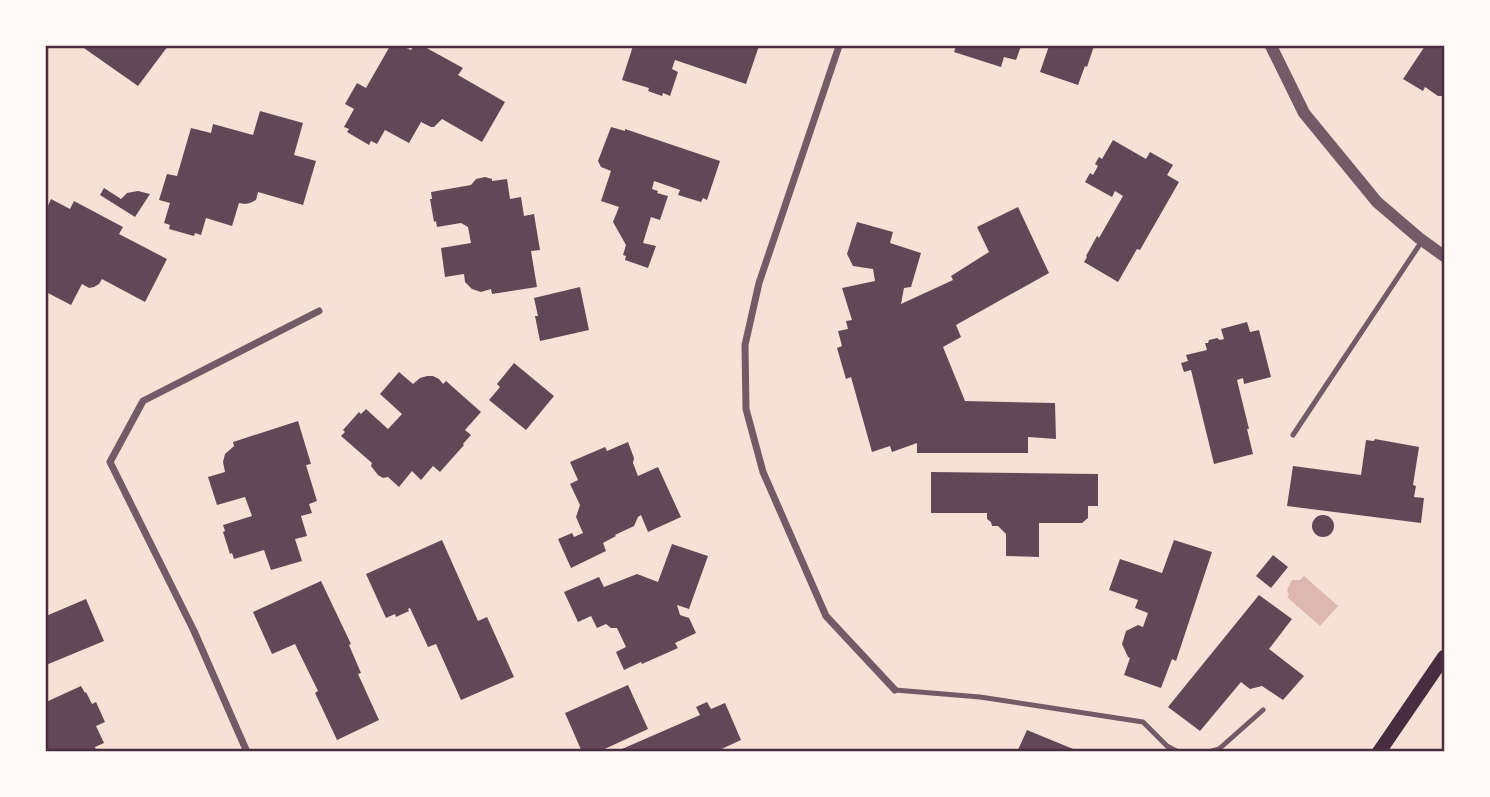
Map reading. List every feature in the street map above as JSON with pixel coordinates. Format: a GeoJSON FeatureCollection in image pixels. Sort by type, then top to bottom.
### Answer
{"type":"FeatureCollection","features":[{"type":"Feature","properties":{"kind":"main road"},"geometry":{"type":"LineString","coordinates":[[1379,751],[1444,657]]}},
{"type":"Feature","properties":{"kind":"street"},"geometry":{"type":"LineString","coordinates":[[839,46],[759,283],[745,345],[746,409],[763,472],[826,616],[895,690]]}},
{"type":"Feature","properties":{"kind":"street"},"geometry":{"type":"LineString","coordinates":[[1271,46],[1304,113],[1377,202],[1422,241],[1444,256]]}},
{"type":"Feature","properties":{"kind":"street"},"geometry":{"type":"LineString","coordinates":[[247,751],[194,631],[110,462],[143,401],[318,311]]}},
{"type":"Feature","properties":{"kind":"lane"},"geometry":{"type":"LineString","coordinates":[[1293,435],[1422,241]]}},
{"type":"Feature","properties":{"kind":"lane"},"geometry":{"type":"LineString","coordinates":[[895,690],[980,698],[1143,722],[1167,746],[1178,751]]}},
{"type":"Feature","properties":{"kind":"lane"},"geometry":{"type":"LineString","coordinates":[[1209,751],[1219,750],[1263,710]]}},
{"type":"Feature","properties":{"kind":"shaded area"},"geometry":{"type":"Polygon","coordinates":[[[1304,576],[1338,606],[1320,626],[1287,597],[1292,580],[1300,580],[1304,576]]]}},
{"type":"Feature","properties":{"kind":"building"},"geometry":{"type":"Polygon","coordinates":[[[81,46],[168,46],[138,86],[81,46]]]}},
{"type":"Feature","properties":{"kind":"building"},"geometry":{"type":"Polygon","coordinates":[[[390,46],[402,46],[411,50],[414,46],[423,46],[463,68],[458,75],[505,102],[482,142],[442,119],[434,127],[421,122],[409,143],[385,130],[377,144],[371,141],[369,145],[347,132],[349,129],[344,127],[354,109],[345,104],[357,83],[366,88],[390,46]]]}},
{"type":"Feature","properties":{"kind":"building"},"geometry":{"type":"Polygon","coordinates":[[[633,46],[759,46],[746,84],[675,60],[672,69],[678,72],[670,96],[663,93],[662,96],[648,91],[649,88],[622,80],[633,46]]]}},
{"type":"Feature","properties":{"kind":"building"},"geometry":{"type":"Polygon","coordinates":[[[956,46],[1021,46],[1016,60],[1004,57],[1001,67],[954,52],[956,46]]]}},
{"type":"Feature","properties":{"kind":"building"},"geometry":{"type":"Polygon","coordinates":[[[1049,46],[1094,46],[1078,85],[1040,72],[1049,46]]]}},
{"type":"Feature","properties":{"kind":"building"},"geometry":{"type":"Polygon","coordinates":[[[1425,46],[1444,46],[1444,96],[1438,96],[1425,87],[1423,91],[1403,79],[1425,46]]]}},
{"type":"Feature","properties":{"kind":"building"},"geometry":{"type":"Polygon","coordinates":[[[260,111],[303,123],[294,155],[316,161],[303,205],[258,192],[256,200],[239,203],[232,226],[206,218],[201,235],[195,233],[194,236],[169,229],[170,225],[164,223],[170,203],[159,200],[167,174],[177,176],[191,128],[211,133],[213,124],[253,135],[260,111]]]}},
{"type":"Feature","properties":{"kind":"building"},"geometry":{"type":"Polygon","coordinates":[[[611,127],[625,129],[720,161],[707,200],[703,198],[701,202],[678,195],[680,190],[654,181],[652,189],[668,196],[660,220],[651,217],[643,243],[656,246],[648,268],[625,260],[626,256],[623,255],[626,245],[613,222],[619,207],[601,201],[611,171],[601,167],[598,161],[611,127]]]}},
{"type":"Feature","properties":{"kind":"building"},"geometry":{"type":"Polygon","coordinates":[[[1113,140],[1146,159],[1150,152],[1173,165],[1167,175],[1179,182],[1140,250],[1137,249],[1118,282],[1084,262],[1123,196],[1115,191],[1112,197],[1085,182],[1090,173],[1093,175],[1099,157],[1102,159],[1113,140]]]}},
{"type":"Feature","properties":{"kind":"building"},"geometry":{"type":"Polygon","coordinates":[[[485,177],[492,181],[507,179],[510,199],[521,197],[524,216],[534,214],[540,250],[531,251],[537,287],[492,294],[491,289],[481,292],[472,289],[465,282],[464,274],[445,277],[441,248],[471,243],[468,227],[461,223],[437,227],[430,199],[431,192],[471,185],[476,179],[485,177]]]}},
{"type":"Feature","properties":{"kind":"building"},"geometry":{"type":"Polygon","coordinates":[[[104,188],[121,199],[127,193],[138,191],[150,194],[135,217],[100,195],[104,188]]]}},
{"type":"Feature","properties":{"kind":"building"},"geometry":{"type":"Polygon","coordinates":[[[51,199],[70,209],[74,201],[123,227],[119,234],[167,259],[145,302],[102,279],[94,287],[89,288],[82,284],[71,305],[46,292],[46,210],[51,199]]]}},
{"type":"Feature","properties":{"kind":"building"},"geometry":{"type":"Polygon","coordinates":[[[1018,207],[1049,273],[956,325],[961,337],[943,347],[965,401],[1055,403],[1056,439],[1028,437],[1028,453],[917,453],[917,443],[892,452],[890,446],[872,452],[851,377],[846,379],[837,348],[842,346],[838,331],[848,329],[846,321],[852,320],[842,288],[875,281],[873,269],[853,266],[847,254],[857,222],[893,232],[890,243],[921,253],[911,287],[904,288],[901,304],[953,280],[951,276],[989,252],[977,227],[1018,207]]]}},
{"type":"Feature","properties":{"kind":"building"},"geometry":{"type":"Polygon","coordinates":[[[580,287],[589,330],[540,341],[534,298],[580,287]]]}},
{"type":"Feature","properties":{"kind":"building"},"geometry":{"type":"Polygon","coordinates":[[[1247,322],[1250,332],[1259,330],[1271,377],[1244,384],[1243,378],[1237,380],[1253,454],[1214,464],[1191,370],[1184,372],[1181,363],[1188,361],[1186,355],[1207,350],[1205,343],[1209,340],[1224,339],[1221,329],[1247,322]]]}},
{"type":"Feature","properties":{"kind":"building"},"geometry":{"type":"Polygon","coordinates":[[[514,363],[554,396],[526,430],[489,400],[500,387],[497,384],[514,363]]]}},
{"type":"Feature","properties":{"kind":"building"},"geometry":{"type":"Polygon","coordinates":[[[399,372],[413,384],[427,376],[439,379],[443,384],[446,381],[481,412],[465,430],[471,435],[440,472],[433,466],[421,480],[412,471],[399,487],[388,477],[378,475],[371,466],[372,463],[341,436],[359,412],[361,414],[366,409],[388,429],[402,414],[380,394],[399,372]]]}},
{"type":"Feature","properties":{"kind":"building"},"geometry":{"type":"Polygon","coordinates":[[[298,421],[311,464],[306,465],[317,501],[309,504],[312,513],[301,516],[307,536],[295,539],[302,561],[271,570],[264,550],[234,559],[232,553],[230,554],[223,525],[252,516],[245,497],[217,505],[208,477],[225,472],[225,454],[234,446],[233,442],[298,421]]]}},
{"type":"Feature","properties":{"kind":"building"},"geometry":{"type":"Polygon","coordinates":[[[1375,439],[1419,447],[1413,485],[1416,486],[1414,497],[1424,498],[1421,523],[1287,506],[1293,466],[1361,475],[1366,440],[1375,439]]]}},
{"type":"Feature","properties":{"kind":"building"},"geometry":{"type":"Polygon","coordinates":[[[628,442],[638,476],[658,467],[681,517],[648,532],[641,515],[634,526],[603,543],[606,551],[571,568],[558,539],[572,533],[574,537],[583,533],[576,517],[580,505],[570,484],[578,480],[570,462],[605,447],[607,451],[628,442]]]}},
{"type":"Feature","properties":{"kind":"building"},"geometry":{"type":"Polygon","coordinates":[[[931,472],[1098,474],[1098,506],[1088,506],[1088,518],[1082,523],[1039,523],[1039,557],[1006,556],[1006,534],[998,526],[992,526],[987,519],[987,513],[931,513],[931,472]]]}},
{"type":"Feature","properties":{"kind":"building"},"geometry":{"type":"Polygon","coordinates":[[[1323,515],[1331,518],[1334,526],[1331,534],[1323,537],[1315,534],[1312,526],[1315,518],[1323,515]]]}},
{"type":"Feature","properties":{"kind":"building"},"geometry":{"type":"Polygon","coordinates":[[[442,540],[478,621],[487,617],[514,677],[461,700],[436,644],[428,647],[410,608],[396,617],[395,614],[386,618],[366,574],[442,540]]]}},
{"type":"Feature","properties":{"kind":"building"},"geometry":{"type":"Polygon","coordinates":[[[1174,540],[1212,552],[1176,661],[1172,659],[1161,688],[1124,675],[1130,658],[1122,644],[1126,631],[1138,625],[1143,627],[1148,613],[1135,608],[1138,600],[1109,590],[1120,559],[1162,573],[1174,540]]]}},
{"type":"Feature","properties":{"kind":"building"},"geometry":{"type":"Polygon","coordinates":[[[672,544],[708,556],[689,609],[677,605],[680,615],[689,618],[696,633],[675,643],[678,648],[624,670],[616,652],[626,647],[617,628],[606,624],[597,628],[591,616],[578,622],[564,592],[599,577],[604,587],[637,574],[658,582],[672,544]]]}},
{"type":"Feature","properties":{"kind":"building"},"geometry":{"type":"Polygon","coordinates":[[[1273,555],[1288,567],[1271,588],[1256,576],[1273,555]]]}},
{"type":"Feature","properties":{"kind":"building"},"geometry":{"type":"Polygon","coordinates":[[[321,581],[351,644],[349,645],[361,673],[358,674],[379,720],[337,740],[315,693],[318,691],[295,644],[272,654],[253,612],[321,581]]]}},
{"type":"Feature","properties":{"kind":"building"},"geometry":{"type":"Polygon","coordinates":[[[1259,595],[1292,619],[1269,649],[1304,676],[1283,700],[1262,686],[1250,689],[1241,682],[1200,731],[1168,707],[1259,595]]]}},
{"type":"Feature","properties":{"kind":"building"},"geometry":{"type":"Polygon","coordinates":[[[86,599],[104,641],[46,665],[46,616],[86,599]]]}},
{"type":"Feature","properties":{"kind":"building"},"geometry":{"type":"Polygon","coordinates":[[[628,685],[648,729],[598,752],[582,752],[565,713],[628,685]]]}},
{"type":"Feature","properties":{"kind":"building"},"geometry":{"type":"Polygon","coordinates":[[[81,686],[92,704],[96,702],[105,722],[96,726],[104,743],[95,747],[97,752],[46,752],[46,702],[81,686]]]}},
{"type":"Feature","properties":{"kind":"building"},"geometry":{"type":"Polygon","coordinates":[[[707,702],[711,709],[725,703],[741,740],[715,752],[615,752],[700,715],[696,707],[707,702]]]}},
{"type":"Feature","properties":{"kind":"building"},"geometry":{"type":"Polygon","coordinates":[[[1027,730],[1078,751],[1078,752],[1017,752],[1027,730]]]}}]}
